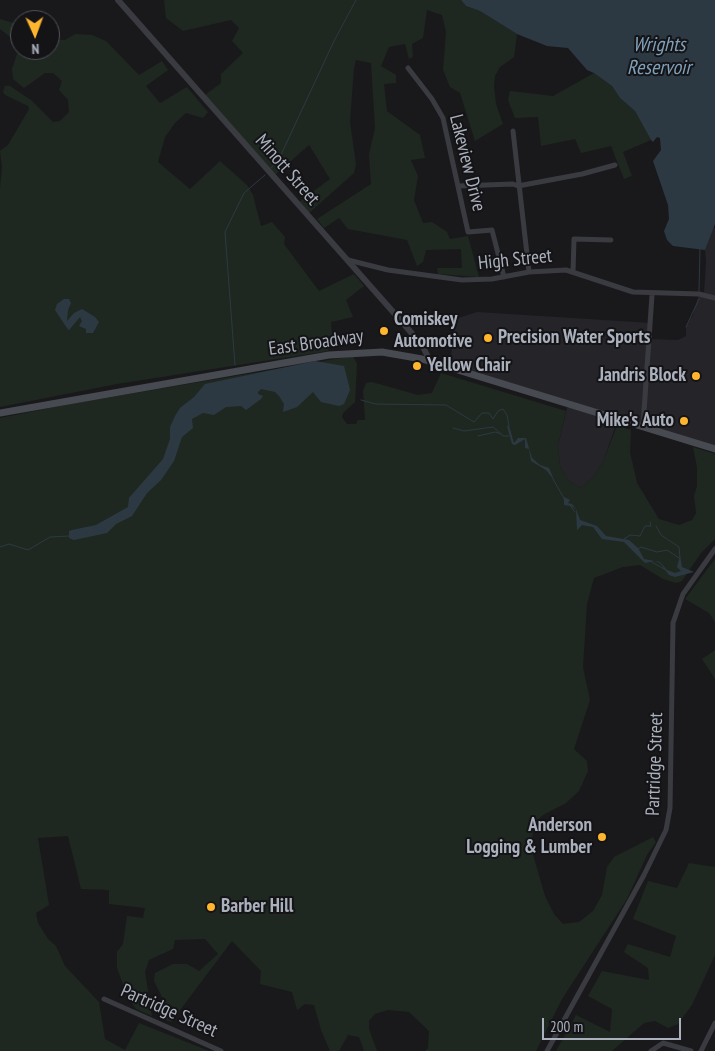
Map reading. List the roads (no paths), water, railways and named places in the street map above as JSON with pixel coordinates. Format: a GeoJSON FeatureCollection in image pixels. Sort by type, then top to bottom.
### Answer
{"type":"FeatureCollection","features":[{"type":"Feature","properties":{"kind":"main road","name":"East Broadway"},"geometry":{"type":"LineString","coordinates":[[0,413],[350,352],[382,352],[430,361],[715,449]]}},
{"type":"Feature","properties":{"kind":"street","name":"Minott Street"},"geometry":{"type":"LineString","coordinates":[[121,2],[423,347],[430,361]]}},
{"type":"Feature","properties":{"kind":"street","name":"Lakeview Drive"},"geometry":{"type":"LineString","coordinates":[[408,68],[432,99],[443,118],[468,232],[492,230],[504,277]]}},
{"type":"Feature","properties":{"kind":"street"},"geometry":{"type":"LineString","coordinates":[[512,131],[529,272]]}},
{"type":"Feature","properties":{"kind":"street"},"geometry":{"type":"LineString","coordinates":[[459,186],[513,184],[518,186],[582,174],[615,165]]}},
{"type":"Feature","properties":{"kind":"street"},"geometry":{"type":"LineString","coordinates":[[573,272],[574,239],[611,240]]}},
{"type":"Feature","properties":{"kind":"street","name":"High Street"},"geometry":{"type":"LineString","coordinates":[[346,260],[388,270],[444,278],[479,280],[555,270],[573,272],[620,289],[652,294],[699,294],[715,298]]}},
{"type":"Feature","properties":{"kind":"street"},"geometry":{"type":"LineString","coordinates":[[643,426],[652,294]]}},
{"type":"Feature","properties":{"kind":"street","name":"Partridge Street"},"geometry":{"type":"LineString","coordinates":[[547,1051],[644,875],[666,830],[670,808],[673,624],[683,594],[715,549]]}},
{"type":"Feature","properties":{"kind":"street","name":"Partridge Street"},"geometry":{"type":"LineString","coordinates":[[104,999],[221,1051]]}},
{"type":"Feature","properties":{"kind":"street"},"geometry":{"type":"LineString","coordinates":[[701,1051],[715,1023]]}},
{"type":"Feature","properties":{"kind":"street"},"geometry":{"type":"LineString","coordinates":[[651,1051],[663,1043],[692,1051]]}},
{"type":"Feature","properties":{"kind":"water","name":"Wrights Reservoir"},"geometry":{"type":"Polygon","coordinates":[[[461,0],[715,0],[715,224],[705,250],[673,246],[667,240],[664,231],[669,219],[668,205],[653,161],[661,150],[660,138],[657,137],[653,142],[651,140],[635,111],[620,98],[612,86],[587,70],[568,48],[547,46],[517,34],[480,11],[466,6],[461,0]]]}},
{"type":"Feature","properties":{"kind":"water"},"geometry":{"type":"Polygon","coordinates":[[[64,299],[69,299],[71,303],[67,321],[74,313],[82,309],[95,317],[99,322],[93,333],[86,333],[86,329],[79,326],[82,321],[80,317],[69,330],[67,328],[55,310],[57,304],[64,299]]]}},
{"type":"Feature","properties":{"kind":"water"},"geometry":{"type":"Polygon","coordinates":[[[315,361],[344,366],[350,390],[344,404],[339,406],[321,402],[313,392],[297,407],[283,412],[284,404],[279,396],[275,392],[261,389],[258,394],[263,396],[261,399],[246,410],[241,406],[226,407],[214,415],[203,413],[192,419],[193,428],[182,437],[174,461],[161,480],[147,493],[132,516],[116,524],[107,533],[74,540],[69,538],[69,531],[96,525],[128,507],[129,498],[163,459],[170,439],[170,427],[180,408],[194,397],[205,384],[315,361]]]}},
{"type":"Feature","properties":{"kind":"water"},"geometry":{"type":"Polygon","coordinates":[[[507,426],[509,426],[514,443],[518,438],[526,438],[532,458],[540,465],[549,468],[554,480],[546,470],[531,461],[529,449],[525,448],[525,439],[515,445],[512,444],[507,426]]]}},
{"type":"Feature","properties":{"kind":"water"},"geometry":{"type":"Polygon","coordinates":[[[564,497],[570,500],[568,503],[572,504],[576,509],[564,505],[564,497]]]}},
{"type":"Feature","properties":{"kind":"water"},"geometry":{"type":"Polygon","coordinates":[[[576,509],[580,520],[597,526],[606,536],[629,540],[638,548],[644,559],[660,562],[667,570],[675,573],[681,571],[677,567],[680,556],[682,567],[694,572],[675,577],[669,575],[660,563],[654,561],[645,563],[624,542],[602,539],[593,527],[582,525],[577,530],[576,509]]]}},
{"type":"Feature","properties":{"kind":"waterway"},"geometry":{"type":"LineString","coordinates":[[271,168],[279,159],[334,41],[356,0]]}},
{"type":"Feature","properties":{"kind":"waterway"},"geometry":{"type":"LineString","coordinates":[[235,365],[225,232],[244,193],[265,175]]}},
{"type":"Feature","properties":{"kind":"waterway"},"geometry":{"type":"LineString","coordinates":[[699,291],[700,249]]}},
{"type":"Feature","properties":{"kind":"waterway"},"geometry":{"type":"LineString","coordinates":[[686,327],[699,299]]}},
{"type":"Feature","properties":{"kind":"waterway"},"geometry":{"type":"LineString","coordinates":[[361,400],[376,404],[446,405],[474,422],[482,413],[489,413],[493,419],[498,411],[503,409],[507,415],[509,426]]}},
{"type":"Feature","properties":{"kind":"waterway"},"geometry":{"type":"LineString","coordinates":[[453,428],[464,431],[493,427],[503,436],[509,436]]}},
{"type":"Feature","properties":{"kind":"waterway"},"geometry":{"type":"LineString","coordinates":[[478,436],[495,432],[501,434]]}},
{"type":"Feature","properties":{"kind":"waterway"},"geometry":{"type":"LineString","coordinates":[[553,479],[566,502]]}},
{"type":"Feature","properties":{"kind":"waterway"},"geometry":{"type":"LineString","coordinates":[[569,504],[575,512]]}},
{"type":"Feature","properties":{"kind":"waterway"},"geometry":{"type":"LineString","coordinates":[[624,539],[630,535],[640,536],[645,526],[651,526],[650,522]]}},
{"type":"Feature","properties":{"kind":"waterway"},"geometry":{"type":"LineString","coordinates":[[656,526],[661,535],[679,547],[680,558]]}},
{"type":"Feature","properties":{"kind":"waterway"},"geometry":{"type":"LineString","coordinates":[[0,547],[9,544],[28,550],[50,537],[69,536]]}},
{"type":"Feature","properties":{"kind":"waterway"},"geometry":{"type":"LineString","coordinates":[[638,549],[641,547],[657,552],[667,550],[679,558]]}},
{"type":"Feature","properties":{"kind":"waterway"},"geometry":{"type":"LineString","coordinates":[[650,561],[666,570]]}},
{"type":"Feature","properties":{"kind":"place","name":"Comiskey Automotive"},"geometry":{"type":"Point","coordinates":[384,331]}},
{"type":"Feature","properties":{"kind":"place","name":"Precision Water Sports"},"geometry":{"type":"Point","coordinates":[488,338]}},
{"type":"Feature","properties":{"kind":"place","name":"Yellow Chair"},"geometry":{"type":"Point","coordinates":[417,366]}},
{"type":"Feature","properties":{"kind":"place","name":"Jandris Block"},"geometry":{"type":"Point","coordinates":[696,376]}},
{"type":"Feature","properties":{"kind":"place","name":"Mike's Auto"},"geometry":{"type":"Point","coordinates":[684,421]}},
{"type":"Feature","properties":{"kind":"place","name":"Anderson Logging & Lumber"},"geometry":{"type":"Point","coordinates":[602,837]}},
{"type":"Feature","properties":{"kind":"place","name":"Barber Hill"},"geometry":{"type":"Point","coordinates":[211,907]}}]}
